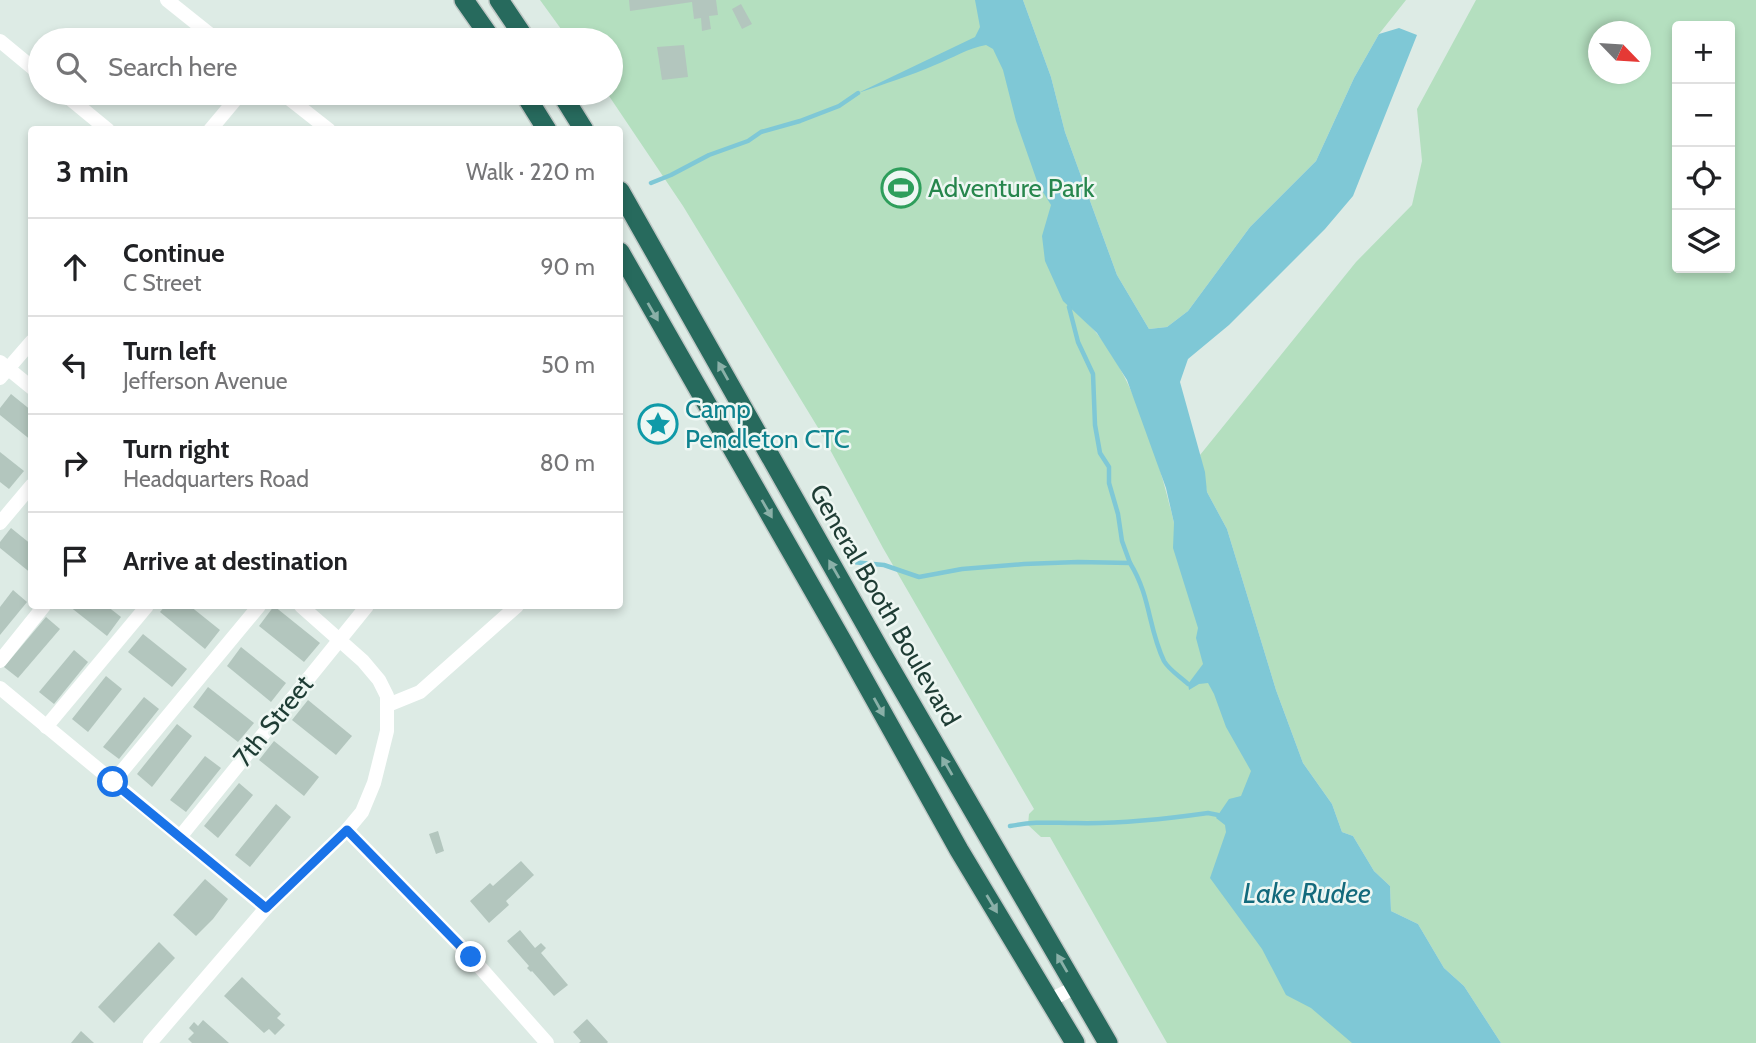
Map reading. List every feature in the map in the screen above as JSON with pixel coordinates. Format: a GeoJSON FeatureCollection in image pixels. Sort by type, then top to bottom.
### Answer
{"type":"FeatureCollection","features":[{"type":"Feature","properties":{"kind":"highway"},"geometry":{"type":"LineString","coordinates":[[464,0],[484,28]]}},
{"type":"Feature","properties":{"kind":"highway"},"geometry":{"type":"LineString","coordinates":[[503,2],[519,28]]}},
{"type":"Feature","properties":{"kind":"highway"},"geometry":{"type":"LineString","coordinates":[[531,105],[545,126]]}},
{"type":"Feature","properties":{"kind":"highway"},"geometry":{"type":"LineString","coordinates":[[568,105],[582,126]]}},
{"type":"Feature","properties":{"kind":"highway","name":"General Booth Boulevard"},"geometry":{"type":"LineString","coordinates":[[623,196],[881,652],[1108,1043]]}},
{"type":"Feature","properties":{"kind":"highway","name":"General Booth Boulevard"},"geometry":{"type":"LineString","coordinates":[[623,257],[831,620],[958,850],[1075,1043]]}},
{"type":"Feature","properties":{"kind":"street"},"geometry":{"type":"LineString","coordinates":[[167,0],[202,28]]}},
{"type":"Feature","properties":{"kind":"street"},"geometry":{"type":"LineString","coordinates":[[480,23],[503,2]]}},
{"type":"Feature","properties":{"kind":"street"},"geometry":{"type":"LineString","coordinates":[[0,41],[28,64]]}},
{"type":"Feature","properties":{"kind":"street"},"geometry":{"type":"LineString","coordinates":[[78,105],[103,126]]}},
{"type":"Feature","properties":{"kind":"street"},"geometry":{"type":"LineString","coordinates":[[213,126],[231,105]]}},
{"type":"Feature","properties":{"kind":"street"},"geometry":{"type":"LineString","coordinates":[[297,105],[324,126]]}},
{"type":"Feature","properties":{"kind":"street"},"geometry":{"type":"LineString","coordinates":[[28,345],[3,370],[28,386]]}},
{"type":"Feature","properties":{"kind":"street"},"geometry":{"type":"LineString","coordinates":[[0,523],[28,490]]}},
{"type":"Feature","properties":{"kind":"street"},"geometry":{"type":"LineString","coordinates":[[0,661],[42,609]]}},
{"type":"Feature","properties":{"kind":"street"},"geometry":{"type":"LineString","coordinates":[[46,727],[144,609]]}},
{"type":"Feature","properties":{"kind":"street"},"geometry":{"type":"LineString","coordinates":[[113,782],[257,609]]}},
{"type":"Feature","properties":{"kind":"street"},"geometry":{"type":"LineString","coordinates":[[150,1043],[266,908],[347,830],[362,811],[374,783],[387,731],[387,695],[379,680],[340,639],[305,609]]}},
{"type":"Feature","properties":{"kind":"street","name":"7th Street"},"geometry":{"type":"LineString","coordinates":[[180,837],[365,609]]}},
{"type":"Feature","properties":{"kind":"street"},"geometry":{"type":"LineString","coordinates":[[388,705],[420,692],[514,609]]}},
{"type":"Feature","properties":{"kind":"street"},"geometry":{"type":"LineString","coordinates":[[0,688],[266,908]]}},
{"type":"Feature","properties":{"kind":"street"},"geometry":{"type":"LineString","coordinates":[[347,830],[471,957],[547,1043]]}},
{"type":"Feature","properties":{"kind":"street"},"geometry":{"type":"LineString","coordinates":[[1050,1000],[1076,987]]}},
{"type":"Feature","properties":{"kind":"green space"},"geometry":{"type":"Polygon","coordinates":[[[540,0],[988,0],[1088,324],[1104,342],[1131,390],[1152,445],[1174,523],[1450,1043],[1167,1043],[1050,837],[1041,837],[1028,825],[1029,814],[1034,809],[883,548],[820,431],[683,206],[615,105],[623,105],[623,28],[560,28],[540,0]]]}},
{"type":"Feature","properties":{"kind":"green space"},"geometry":{"type":"Polygon","coordinates":[[[1023,0],[1406,0],[1379,34],[1354,78],[1316,161],[1250,227],[1188,311],[1167,327],[1149,329],[1117,275],[1065,132],[1051,77],[1023,0]]]}},
{"type":"Feature","properties":{"kind":"green space"},"geometry":{"type":"Polygon","coordinates":[[[1476,0],[1756,0],[1756,1043],[1501,1043],[1464,986],[1444,968],[1418,924],[1391,911],[1390,886],[1374,871],[1353,836],[1342,832],[1332,804],[1303,763],[1276,690],[1227,529],[1207,492],[1200,455],[1356,262],[1412,205],[1422,161],[1417,109],[1476,0]]]}},
{"type":"Feature","properties":{"kind":"water","name":"Lake Rudee"},"geometry":{"type":"Polygon","coordinates":[[[975,0],[1023,0],[1051,77],[1065,132],[1117,275],[1149,329],[1167,327],[1188,311],[1250,227],[1316,161],[1354,78],[1379,34],[1399,28],[1417,35],[1353,196],[1325,229],[1229,325],[1188,359],[1180,382],[1205,472],[1207,492],[1227,529],[1276,690],[1303,763],[1332,804],[1342,832],[1353,836],[1374,871],[1390,886],[1391,911],[1418,924],[1444,968],[1464,986],[1501,1043],[1352,1043],[1311,1008],[1286,995],[1262,949],[1210,878],[1226,832],[1225,825],[1216,818],[1229,799],[1241,796],[1251,771],[1226,727],[1208,683],[1199,684],[1189,690],[1188,684],[1203,664],[1196,638],[1198,628],[1173,548],[1174,523],[1166,488],[1127,380],[1097,333],[1063,301],[1045,261],[1042,236],[1051,205],[1038,184],[1016,121],[1003,70],[993,49],[986,45],[979,46],[916,73],[858,93],[975,37],[980,27],[975,0]]]}},
{"type":"Feature","properties":{"kind":"building"},"geometry":{"type":"Polygon","coordinates":[[[629,0],[716,0],[718,15],[709,16],[711,29],[702,31],[701,18],[694,19],[692,2],[630,11],[629,0]]]}},
{"type":"Feature","properties":{"kind":"building"},"geometry":{"type":"Polygon","coordinates":[[[741,4],[752,24],[742,29],[732,9],[741,4]]]}},
{"type":"Feature","properties":{"kind":"building"},"geometry":{"type":"Polygon","coordinates":[[[684,45],[688,77],[662,80],[657,47],[684,45]]]}},
{"type":"Feature","properties":{"kind":"building"},"geometry":{"type":"Polygon","coordinates":[[[11,394],[28,408],[28,438],[0,415],[0,408],[11,394]]]}},
{"type":"Feature","properties":{"kind":"building"},"geometry":{"type":"Polygon","coordinates":[[[0,452],[24,471],[9,489],[0,482],[0,452]]]}},
{"type":"Feature","properties":{"kind":"building"},"geometry":{"type":"Polygon","coordinates":[[[11,528],[28,542],[28,571],[0,548],[0,542],[11,528]]]}},
{"type":"Feature","properties":{"kind":"building"},"geometry":{"type":"Polygon","coordinates":[[[13,590],[27,602],[0,635],[0,607],[13,590]]]}},
{"type":"Feature","properties":{"kind":"building"},"geometry":{"type":"Polygon","coordinates":[[[73,609],[111,609],[121,617],[107,636],[73,609]]]}},
{"type":"Feature","properties":{"kind":"building"},"geometry":{"type":"Polygon","coordinates":[[[162,609],[194,609],[220,630],[205,649],[160,612],[162,609]]]}},
{"type":"Feature","properties":{"kind":"building"},"geometry":{"type":"Polygon","coordinates":[[[272,609],[278,609],[320,643],[304,662],[259,626],[272,609]]]}},
{"type":"Feature","properties":{"kind":"building"},"geometry":{"type":"Polygon","coordinates":[[[46,617],[60,629],[18,678],[4,667],[46,617]]]}},
{"type":"Feature","properties":{"kind":"building"},"geometry":{"type":"Polygon","coordinates":[[[143,634],[187,669],[172,687],[128,652],[143,634]]]}},
{"type":"Feature","properties":{"kind":"building"},"geometry":{"type":"Polygon","coordinates":[[[241,647],[286,683],[271,702],[227,666],[241,647]]]}},
{"type":"Feature","properties":{"kind":"building"},"geometry":{"type":"Polygon","coordinates":[[[74,650],[88,662],[54,704],[39,692],[74,650]]]}},
{"type":"Feature","properties":{"kind":"building"},"geometry":{"type":"Polygon","coordinates":[[[106,676],[122,689],[88,732],[72,719],[106,676]]]}},
{"type":"Feature","properties":{"kind":"building"},"geometry":{"type":"Polygon","coordinates":[[[208,687],[254,723],[238,742],[193,707],[208,687]]]}},
{"type":"Feature","properties":{"kind":"building"},"geometry":{"type":"Polygon","coordinates":[[[144,697],[159,709],[119,759],[103,747],[144,697]]]}},
{"type":"Feature","properties":{"kind":"building"},"geometry":{"type":"Polygon","coordinates":[[[308,700],[352,736],[336,755],[292,720],[308,700]]]}},
{"type":"Feature","properties":{"kind":"building"},"geometry":{"type":"Polygon","coordinates":[[[177,724],[192,736],[152,787],[137,774],[177,724]]]}},
{"type":"Feature","properties":{"kind":"building"},"geometry":{"type":"Polygon","coordinates":[[[274,741],[319,777],[304,796],[259,760],[274,741]]]}},
{"type":"Feature","properties":{"kind":"building"},"geometry":{"type":"Polygon","coordinates":[[[205,756],[221,768],[186,812],[170,800],[205,756]]]}},
{"type":"Feature","properties":{"kind":"building"},"geometry":{"type":"Polygon","coordinates":[[[239,783],[253,795],[218,838],[204,826],[239,783]]]}},
{"type":"Feature","properties":{"kind":"building"},"geometry":{"type":"Polygon","coordinates":[[[276,804],[291,817],[250,867],[235,855],[276,804]]]}},
{"type":"Feature","properties":{"kind":"building"},"geometry":{"type":"Polygon","coordinates":[[[438,831],[444,851],[436,854],[429,834],[438,831]]]}},
{"type":"Feature","properties":{"kind":"building"},"geometry":{"type":"Polygon","coordinates":[[[521,861],[534,875],[506,901],[509,905],[489,923],[470,901],[490,883],[493,886],[521,861]]]}},
{"type":"Feature","properties":{"kind":"building"},"geometry":{"type":"Polygon","coordinates":[[[205,879],[228,899],[196,936],[173,915],[205,879]]]}},
{"type":"Feature","properties":{"kind":"building"},"geometry":{"type":"Polygon","coordinates":[[[520,930],[535,948],[541,943],[546,948],[541,953],[568,985],[554,996],[527,968],[529,966],[507,941],[520,930]]]}},
{"type":"Feature","properties":{"kind":"building"},"geometry":{"type":"Polygon","coordinates":[[[159,942],[175,958],[114,1023],[98,1007],[159,942]]]}},
{"type":"Feature","properties":{"kind":"building"},"geometry":{"type":"Polygon","coordinates":[[[242,977],[281,1014],[277,1018],[285,1025],[275,1035],[269,1029],[264,1033],[224,996],[242,977]]]}},
{"type":"Feature","properties":{"kind":"building"},"geometry":{"type":"Polygon","coordinates":[[[587,1019],[607,1043],[579,1043],[581,1041],[573,1032],[587,1019]]]}},
{"type":"Feature","properties":{"kind":"building"},"geometry":{"type":"Polygon","coordinates":[[[203,1020],[229,1043],[192,1043],[188,1039],[194,1033],[189,1028],[194,1022],[198,1026],[203,1020]]]}},
{"type":"Feature","properties":{"kind":"building"},"geometry":{"type":"Polygon","coordinates":[[[81,1031],[94,1043],[71,1043],[81,1031]]]}},
{"type":"Feature","properties":{"kind":"waterway"},"geometry":{"type":"LineString","coordinates":[[651,183],[709,155],[748,141],[761,132],[839,106],[858,93]]}},
{"type":"Feature","properties":{"kind":"waterway"},"geometry":{"type":"LineString","coordinates":[[1069,307],[1078,342],[1093,374],[1095,425],[1100,453],[1109,467],[1109,483],[1122,541],[1130,563]]}},
{"type":"Feature","properties":{"kind":"waterway"},"geometry":{"type":"LineString","coordinates":[[852,562],[884,565],[919,577],[962,569],[1024,564],[1130,563],[1142,588],[1164,661],[1188,684]]}},
{"type":"Feature","properties":{"kind":"waterway"},"geometry":{"type":"LineString","coordinates":[[1010,826],[1125,822],[1208,813],[1218,815]]}},
{"type":"Feature","properties":{"kind":"place","name":"Adventure Park"},"geometry":{"type":"Point","coordinates":[901,188]}},
{"type":"Feature","properties":{"kind":"place","name":"Camp Pendleton CTC"},"geometry":{"type":"Point","coordinates":[658,424]}},
{"type":"Feature","properties":{"kind":"route"},"geometry":{"type":"LineString","coordinates":[[113,782],[266,908],[347,830],[471,957]]}}]}
